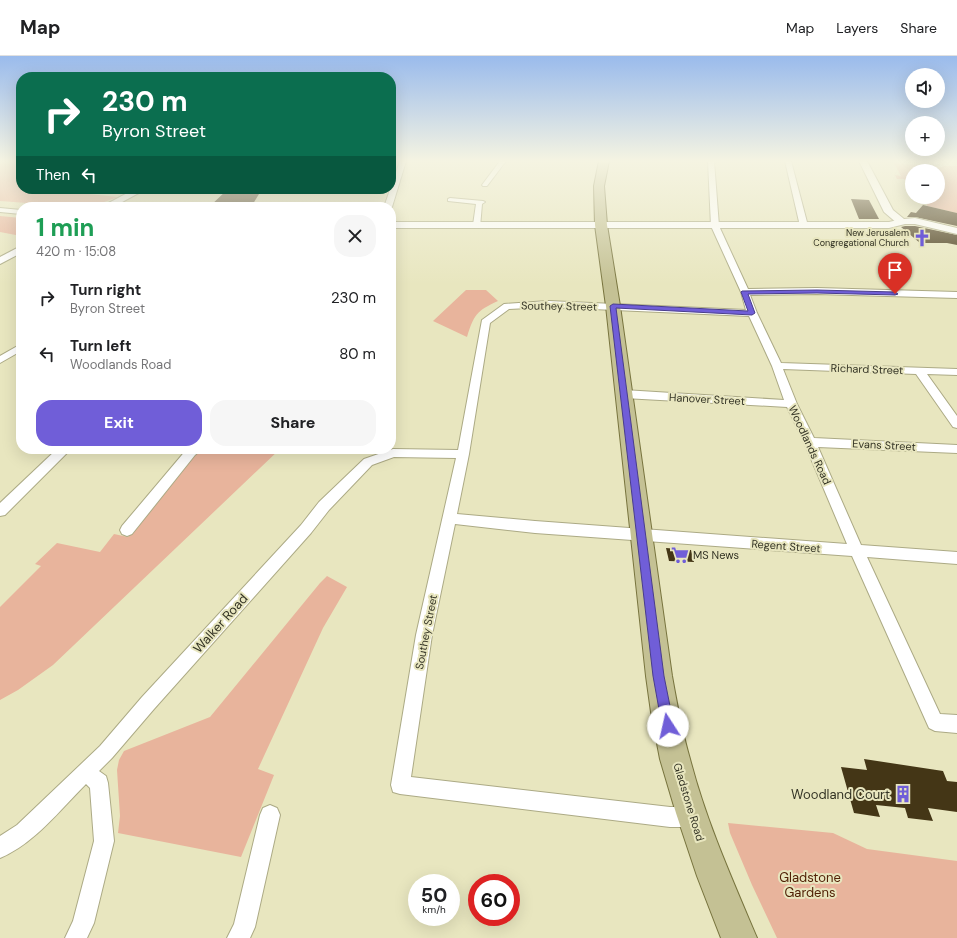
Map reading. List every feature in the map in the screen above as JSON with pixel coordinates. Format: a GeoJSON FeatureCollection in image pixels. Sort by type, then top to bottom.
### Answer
{"type":"FeatureCollection","features":[{"type":"Feature","properties":{"kind":"main road","name":"Gladstone Road"},"geometry":{"type":"LineString","coordinates":[[600,202],[601,225],[613,306],[659,676],[668,726],[678,770],[692,817],[739,938]]}},
{"type":"Feature","properties":{"kind":"main road"},"geometry":{"type":"LineString","coordinates":[[884,202],[889,212],[902,222],[915,221],[957,231]]}},
{"type":"Feature","properties":{"kind":"street"},"geometry":{"type":"LineString","coordinates":[[477,225],[479,204],[481,202]]}},
{"type":"Feature","properties":{"kind":"street","name":"Woodlands Road"},"geometry":{"type":"LineString","coordinates":[[713,202],[715,226],[752,313],[791,404],[810,442],[857,552],[935,722],[957,724]]}},
{"type":"Feature","properties":{"kind":"street"},"geometry":{"type":"LineString","coordinates":[[798,202],[804,226]]}},
{"type":"Feature","properties":{"kind":"street"},"geometry":{"type":"LineString","coordinates":[[0,206],[16,208]]}},
{"type":"Feature","properties":{"kind":"street"},"geometry":{"type":"LineString","coordinates":[[0,210],[16,212]]}},
{"type":"Feature","properties":{"kind":"street"},"geometry":{"type":"LineString","coordinates":[[396,225],[804,226],[889,225],[902,222]]}},
{"type":"Feature","properties":{"kind":"street"},"geometry":{"type":"LineString","coordinates":[[0,261],[16,252]]}},
{"type":"Feature","properties":{"kind":"street"},"geometry":{"type":"LineString","coordinates":[[744,292],[817,291],[957,295]]}},
{"type":"Feature","properties":{"kind":"street","name":"Southey Street"},"geometry":{"type":"LineString","coordinates":[[692,817],[670,817],[400,785],[424,634],[463,454],[485,322],[507,306],[548,304],[752,313]]}},
{"type":"Feature","properties":{"kind":"street"},"geometry":{"type":"LineString","coordinates":[[0,360],[16,350]]}},
{"type":"Feature","properties":{"kind":"street","name":"Richard Street"},"geometry":{"type":"LineString","coordinates":[[776,366],[957,372]]}},
{"type":"Feature","properties":{"kind":"street"},"geometry":{"type":"LineString","coordinates":[[919,370],[957,424]]}},
{"type":"Feature","properties":{"kind":"street","name":"Hanover Street"},"geometry":{"type":"LineString","coordinates":[[624,394],[791,404]]}},
{"type":"Feature","properties":{"kind":"street","name":"Evans Street"},"geometry":{"type":"LineString","coordinates":[[810,442],[957,449]]}},
{"type":"Feature","properties":{"kind":"street","name":"Walker Road"},"geometry":{"type":"LineString","coordinates":[[396,453],[463,454]]}},
{"type":"Feature","properties":{"kind":"street"},"geometry":{"type":"LineString","coordinates":[[0,511],[60,454]]}},
{"type":"Feature","properties":{"kind":"street"},"geometry":{"type":"LineString","coordinates":[[127,530],[189,454]]}},
{"type":"Feature","properties":{"kind":"street","name":"Walker Road"},"geometry":{"type":"LineString","coordinates":[[0,848],[24,832],[85,770],[106,752],[148,703],[306,529],[324,506],[368,462],[390,454]]}},
{"type":"Feature","properties":{"kind":"street","name":"Regent Street"},"geometry":{"type":"LineString","coordinates":[[448,518],[535,527],[857,552],[957,558]]}},
{"type":"Feature","properties":{"kind":"street"},"geometry":{"type":"LineString","coordinates":[[76,938],[83,923],[104,840],[99,783],[85,770]]}},
{"type":"Feature","properties":{"kind":"street"},"geometry":{"type":"LineString","coordinates":[[241,933],[270,815]]}},
{"type":"Feature","properties":{"kind":"green space"},"geometry":{"type":"Polygon","coordinates":[[[957,202],[957,213],[927,206],[927,204],[957,202]]]}},
{"type":"Feature","properties":{"kind":"green space"},"geometry":{"type":"Polygon","coordinates":[[[0,216],[16,218],[16,235],[0,232],[0,216]]]}},
{"type":"Feature","properties":{"kind":"green space"},"geometry":{"type":"Polygon","coordinates":[[[466,290],[486,290],[498,301],[477,314],[467,337],[433,321],[466,290]]]}},
{"type":"Feature","properties":{"kind":"green space"},"geometry":{"type":"Polygon","coordinates":[[[196,454],[275,454],[53,665],[18,690],[0,700],[0,607],[41,566],[35,564],[57,543],[100,552],[114,534],[128,537],[182,466],[196,454]]]}},
{"type":"Feature","properties":{"kind":"green space"},"geometry":{"type":"Polygon","coordinates":[[[327,576],[347,587],[323,628],[258,769],[274,775],[241,857],[118,833],[120,816],[117,770],[119,760],[124,751],[210,717],[327,576]]]}},
{"type":"Feature","properties":{"kind":"green space","name":"Gladstone Gardens"},"geometry":{"type":"Polygon","coordinates":[[[728,823],[833,833],[867,849],[957,861],[957,938],[777,938],[752,885],[730,833],[728,823]]]}},
{"type":"Feature","properties":{"kind":"building"},"geometry":{"type":"Polygon","coordinates":[[[852,202],[870,202],[879,219],[859,219],[852,202]]]}},
{"type":"Feature","properties":{"kind":"building"},"geometry":{"type":"Polygon","coordinates":[[[923,205],[957,213],[957,226],[915,217],[907,217],[911,212],[916,213],[923,205]]]}},
{"type":"Feature","properties":{"kind":"building"},"geometry":{"type":"Polygon","coordinates":[[[915,226],[957,235],[957,245],[947,243],[920,243],[901,227],[915,226]]]}},
{"type":"Feature","properties":{"kind":"building","name":"MS News"},"geometry":{"type":"Polygon","coordinates":[[[666,548],[691,550],[694,562],[669,561],[666,548]]]}},
{"type":"Feature","properties":{"kind":"building","name":"Woodland Court"},"geometry":{"type":"Polygon","coordinates":[[[864,759],[943,771],[947,781],[957,782],[957,812],[928,808],[933,821],[908,818],[905,808],[876,805],[880,817],[854,813],[841,767],[867,770],[864,759]]]}},
{"type":"Feature","properties":{"kind":"place","name":"New Jerusalem Congregational Church"},"geometry":{"type":"Point","coordinates":[922,238]}},
{"type":"Feature","properties":{"kind":"place","name":"MS News"},"geometry":{"type":"Point","coordinates":[680,555]}},
{"type":"Feature","properties":{"kind":"place","name":"Woodland Court"},"geometry":{"type":"Point","coordinates":[903,794]}},
{"type":"Feature","properties":{"kind":"route"},"geometry":{"type":"LineString","coordinates":[[668,726],[659,676],[646,582],[613,306],[752,313],[744,292],[817,291],[895,294]]}}]}
